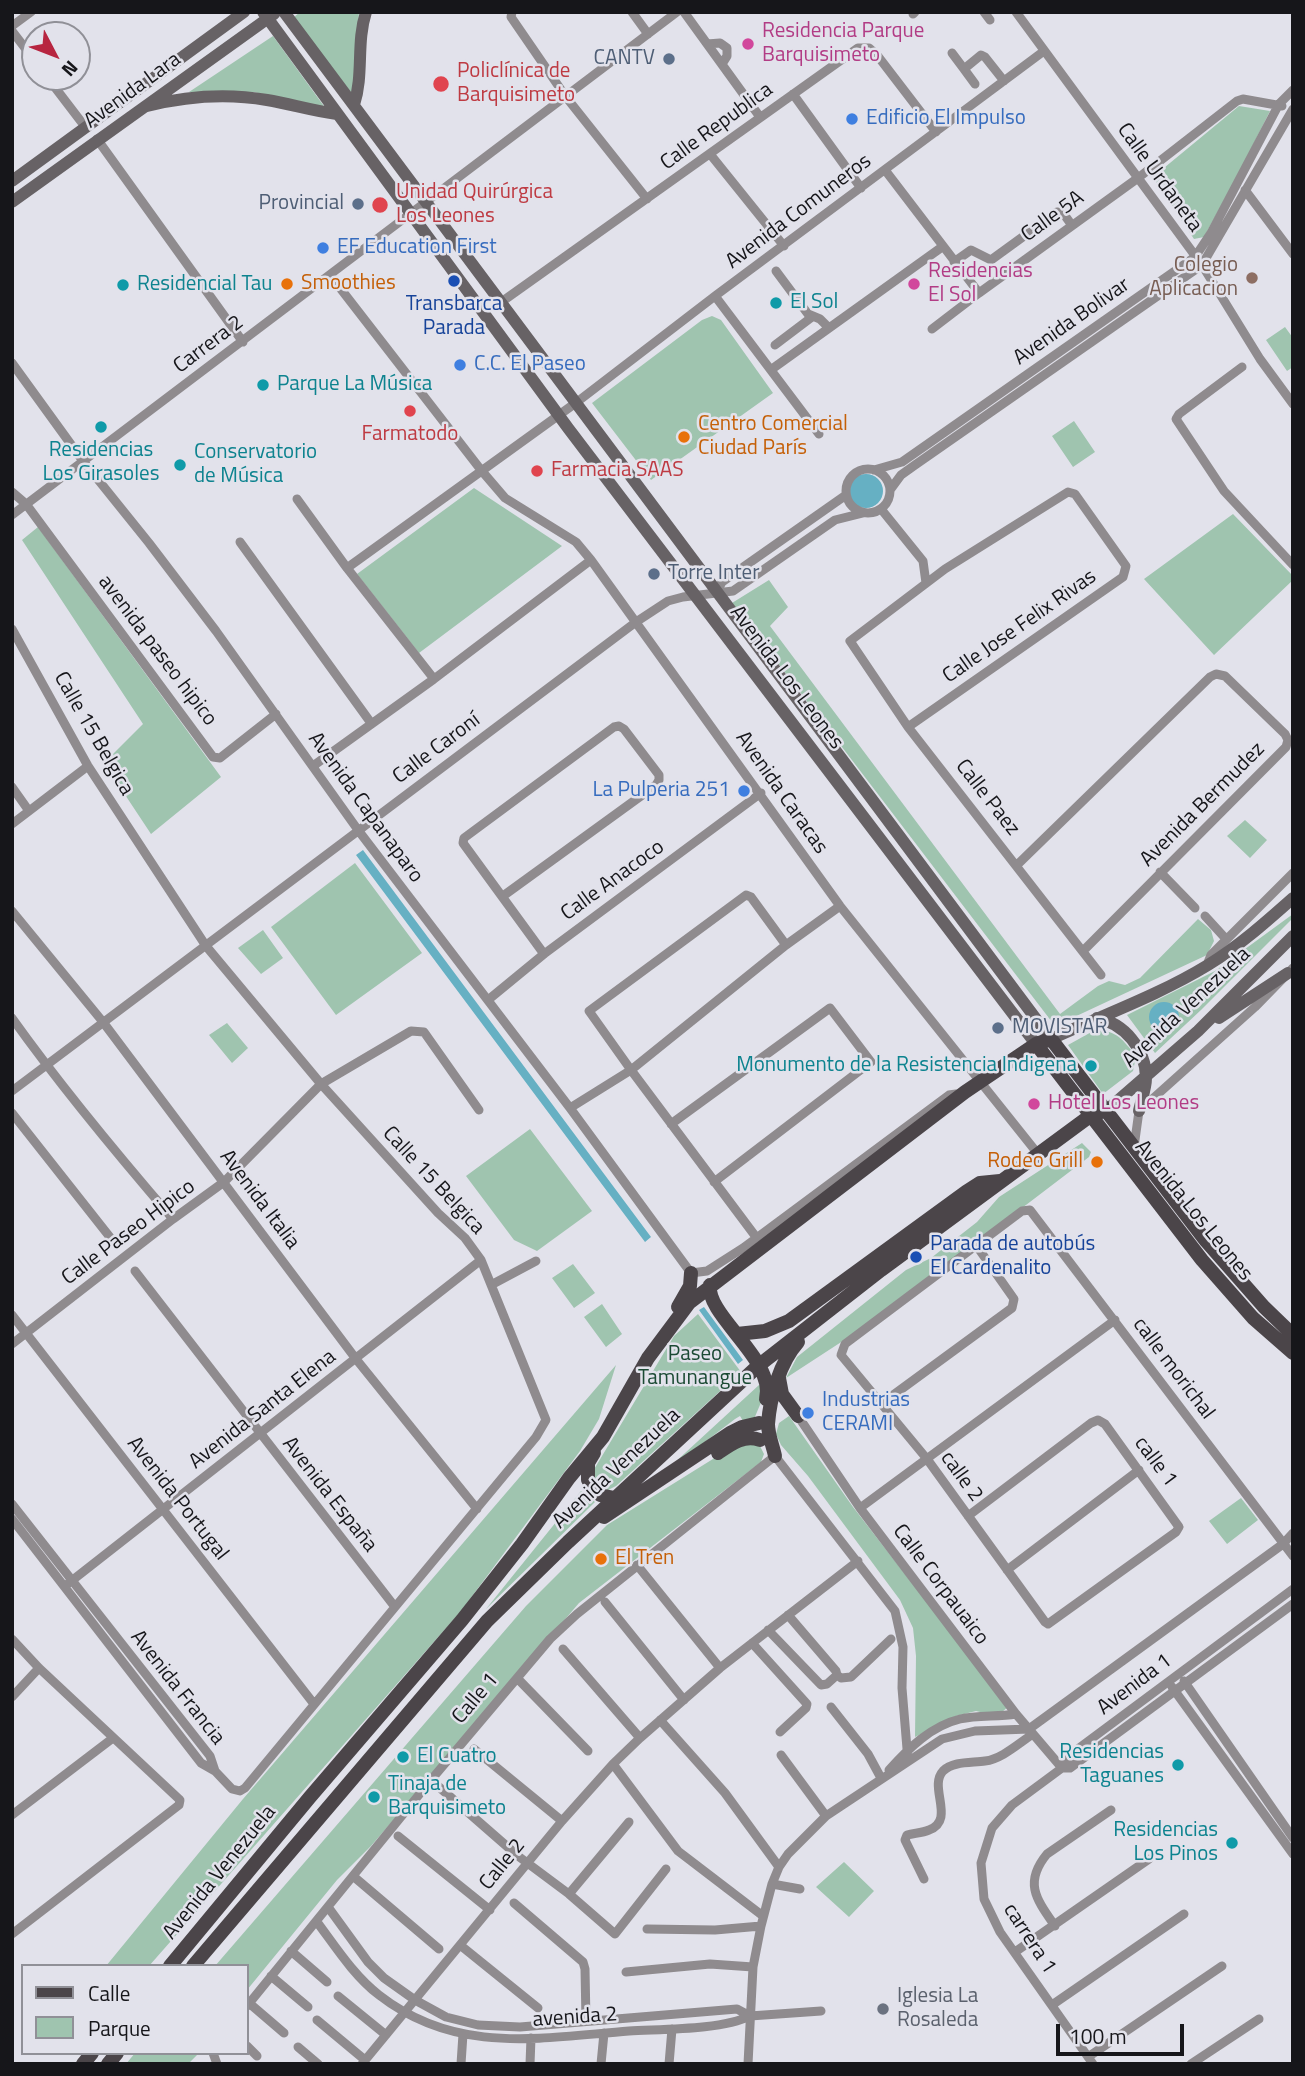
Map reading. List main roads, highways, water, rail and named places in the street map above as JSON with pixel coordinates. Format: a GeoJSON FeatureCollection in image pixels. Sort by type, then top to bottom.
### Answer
{"type":"FeatureCollection","features":[{"type":"Feature","properties":{"kind":"main road","name":"Avenida Venezuela"},"geometry":{"type":"LineString","coordinates":[[172,1964],[462,1620],[522,1544],[569,1478],[603,1437],[648,1358],[689,1303],[981,1080],[1036,1044],[1051,1039]]}},
{"type":"Feature","properties":{"kind":"main road","name":"Avenida Los Leones"},"geometry":{"type":"LineString","coordinates":[[1051,1039],[1206,1241],[1264,1307],[1293,1335]]}},
{"type":"Feature","properties":{"kind":"main road","name":"Avenida Los Leones"},"geometry":{"type":"LineString","coordinates":[[1036,1044],[1202,1260],[1253,1318],[1293,1353]]}},
{"type":"Feature","properties":{"kind":"main road","name":"Avenida Venezuela"},"geometry":{"type":"LineString","coordinates":[[195,1964],[487,1621],[615,1498],[758,1366],[880,1270],[1000,1181],[1090,1116],[1107,1110]]}},
{"type":"Feature","properties":{"kind":"main road"},"geometry":{"type":"LineString","coordinates":[[737,1334],[765,1331],[789,1321],[965,1192],[980,1183],[1000,1181]]}},
{"type":"Feature","properties":{"kind":"main road"},"geometry":{"type":"LineString","coordinates":[[643,1493],[688,1471],[734,1442],[750,1437],[760,1440],[775,1457],[768,1424],[776,1383],[787,1357],[797,1344],[880,1270]]}},
{"type":"Feature","properties":{"kind":"main road"},"geometry":{"type":"LineString","coordinates":[[666,1331],[690,1286],[691,1273]]}},
{"type":"Feature","properties":{"kind":"main road"},"geometry":{"type":"LineString","coordinates":[[710,1285],[710,1296],[758,1366],[769,1390],[759,1423],[760,1440]]}},
{"type":"Feature","properties":{"kind":"main road"},"geometry":{"type":"LineString","coordinates":[[780,1373],[782,1394],[798,1416]]}},
{"type":"Feature","properties":{"kind":"main road"},"geometry":{"type":"LineString","coordinates":[[568,1542],[730,1433],[759,1423]]}},
{"type":"Feature","properties":{"kind":"main road"},"geometry":{"type":"LineString","coordinates":[[603,1437],[588,1463],[588,1480],[600,1495],[630,1501]]}},
{"type":"Feature","properties":{"kind":"water"},"geometry":{"type":"Polygon","coordinates":[[[866,474],[878,479],[883,491],[878,503],[866,508],[854,503],[849,491],[854,479],[866,474]]]}},
{"type":"Feature","properties":{"kind":"water"},"geometry":{"type":"Polygon","coordinates":[[[363,850],[651,1237],[645,1242],[356,855],[363,850]]]}},
{"type":"Feature","properties":{"kind":"water"},"geometry":{"type":"Polygon","coordinates":[[[1164,1002],[1170,1003],[1178,1011],[1178,1023],[1170,1031],[1164,1032],[1158,1031],[1150,1023],[1149,1017],[1150,1011],[1158,1003],[1164,1002]]]}},
{"type":"Feature","properties":{"kind":"water"},"geometry":{"type":"Polygon","coordinates":[[[704,1307],[743,1360],[738,1364],[699,1310],[704,1307]]]}},
{"type":"Feature","properties":{"kind":"place","name":"Residencia Parque Barquisimeto"},"geometry":{"type":"Point","coordinates":[748,44]}},
{"type":"Feature","properties":{"kind":"place","name":"CANTV"},"geometry":{"type":"Point","coordinates":[669,59]}},
{"type":"Feature","properties":{"kind":"place","name":"Policlínica de Barquisimeto"},"geometry":{"type":"Point","coordinates":[441,84]}},
{"type":"Feature","properties":{"kind":"place","name":"Edificio El Impulso"},"geometry":{"type":"Point","coordinates":[852,119]}},
{"type":"Feature","properties":{"kind":"place","name":"Provincial"},"geometry":{"type":"Point","coordinates":[358,204]}},
{"type":"Feature","properties":{"kind":"place","name":"Unidad Quirúrgica Los Leones"},"geometry":{"type":"Point","coordinates":[380,205]}},
{"type":"Feature","properties":{"kind":"place","name":"EF Education First"},"geometry":{"type":"Point","coordinates":[323,248]}},
{"type":"Feature","properties":{"kind":"place","name":"Colegio Aplicacion"},"geometry":{"type":"Point","coordinates":[1252,278]}},
{"type":"Feature","properties":{"kind":"place","name":"Transbarca Parada"},"geometry":{"type":"Point","coordinates":[454,281]}},
{"type":"Feature","properties":{"kind":"place","name":"Smoothies"},"geometry":{"type":"Point","coordinates":[287,284]}},
{"type":"Feature","properties":{"kind":"place","name":"Residencias El Sol"},"geometry":{"type":"Point","coordinates":[914,284]}},
{"type":"Feature","properties":{"kind":"place","name":"Residencial Tau"},"geometry":{"type":"Point","coordinates":[123,285]}},
{"type":"Feature","properties":{"kind":"place","name":"El Sol"},"geometry":{"type":"Point","coordinates":[776,303]}},
{"type":"Feature","properties":{"kind":"place","name":"C.C. El Paseo"},"geometry":{"type":"Point","coordinates":[460,365]}},
{"type":"Feature","properties":{"kind":"place","name":"Parque La Música"},"geometry":{"type":"Point","coordinates":[263,385]}},
{"type":"Feature","properties":{"kind":"place","name":"Farmatodo"},"geometry":{"type":"Point","coordinates":[410,411]}},
{"type":"Feature","properties":{"kind":"place","name":"Residencias Los Girasoles"},"geometry":{"type":"Point","coordinates":[101,427]}},
{"type":"Feature","properties":{"kind":"place","name":"Centro Comercial Ciudad París"},"geometry":{"type":"Point","coordinates":[684,437]}},
{"type":"Feature","properties":{"kind":"place","name":"Conservatorio de Música"},"geometry":{"type":"Point","coordinates":[180,465]}},
{"type":"Feature","properties":{"kind":"place","name":"Farmacia SAAS"},"geometry":{"type":"Point","coordinates":[537,471]}},
{"type":"Feature","properties":{"kind":"place","name":"Torre Inter"},"geometry":{"type":"Point","coordinates":[654,574]}},
{"type":"Feature","properties":{"kind":"place","name":"La Pulperia 251"},"geometry":{"type":"Point","coordinates":[744,791]}},
{"type":"Feature","properties":{"kind":"place","name":"MOVISTAR"},"geometry":{"type":"Point","coordinates":[998,1028]}},
{"type":"Feature","properties":{"kind":"place","name":"Monumento de la Resistencia Indigena"},"geometry":{"type":"Point","coordinates":[1091,1066]}},
{"type":"Feature","properties":{"kind":"place","name":"Hotel Los Leones"},"geometry":{"type":"Point","coordinates":[1034,1104]}},
{"type":"Feature","properties":{"kind":"place","name":"Rodeo Grill"},"geometry":{"type":"Point","coordinates":[1097,1162]}},
{"type":"Feature","properties":{"kind":"place","name":"Parada de autobús El Cardenalito"},"geometry":{"type":"Point","coordinates":[916,1257]}},
{"type":"Feature","properties":{"kind":"place","name":"Industrias CERAMI"},"geometry":{"type":"Point","coordinates":[808,1413]}},
{"type":"Feature","properties":{"kind":"place","name":"El Tren"},"geometry":{"type":"Point","coordinates":[601,1559]}},
{"type":"Feature","properties":{"kind":"place","name":"El Cuatro"},"geometry":{"type":"Point","coordinates":[403,1757]}},
{"type":"Feature","properties":{"kind":"place","name":"Residencias Taguanes"},"geometry":{"type":"Point","coordinates":[1178,1765]}},
{"type":"Feature","properties":{"kind":"place","name":"Tinaja de Barquisimeto"},"geometry":{"type":"Point","coordinates":[374,1797]}},
{"type":"Feature","properties":{"kind":"place","name":"Residencias Los Pinos"},"geometry":{"type":"Point","coordinates":[1232,1843]}},
{"type":"Feature","properties":{"kind":"place","name":"Iglesia La Rosaleda"},"geometry":{"type":"Point","coordinates":[883,2009]}},
{"type":"Feature","properties":{"kind":"park label","name":"Paseo Tamunangue"},"geometry":{"type":"Point","coordinates":[695,1367]}}]}
